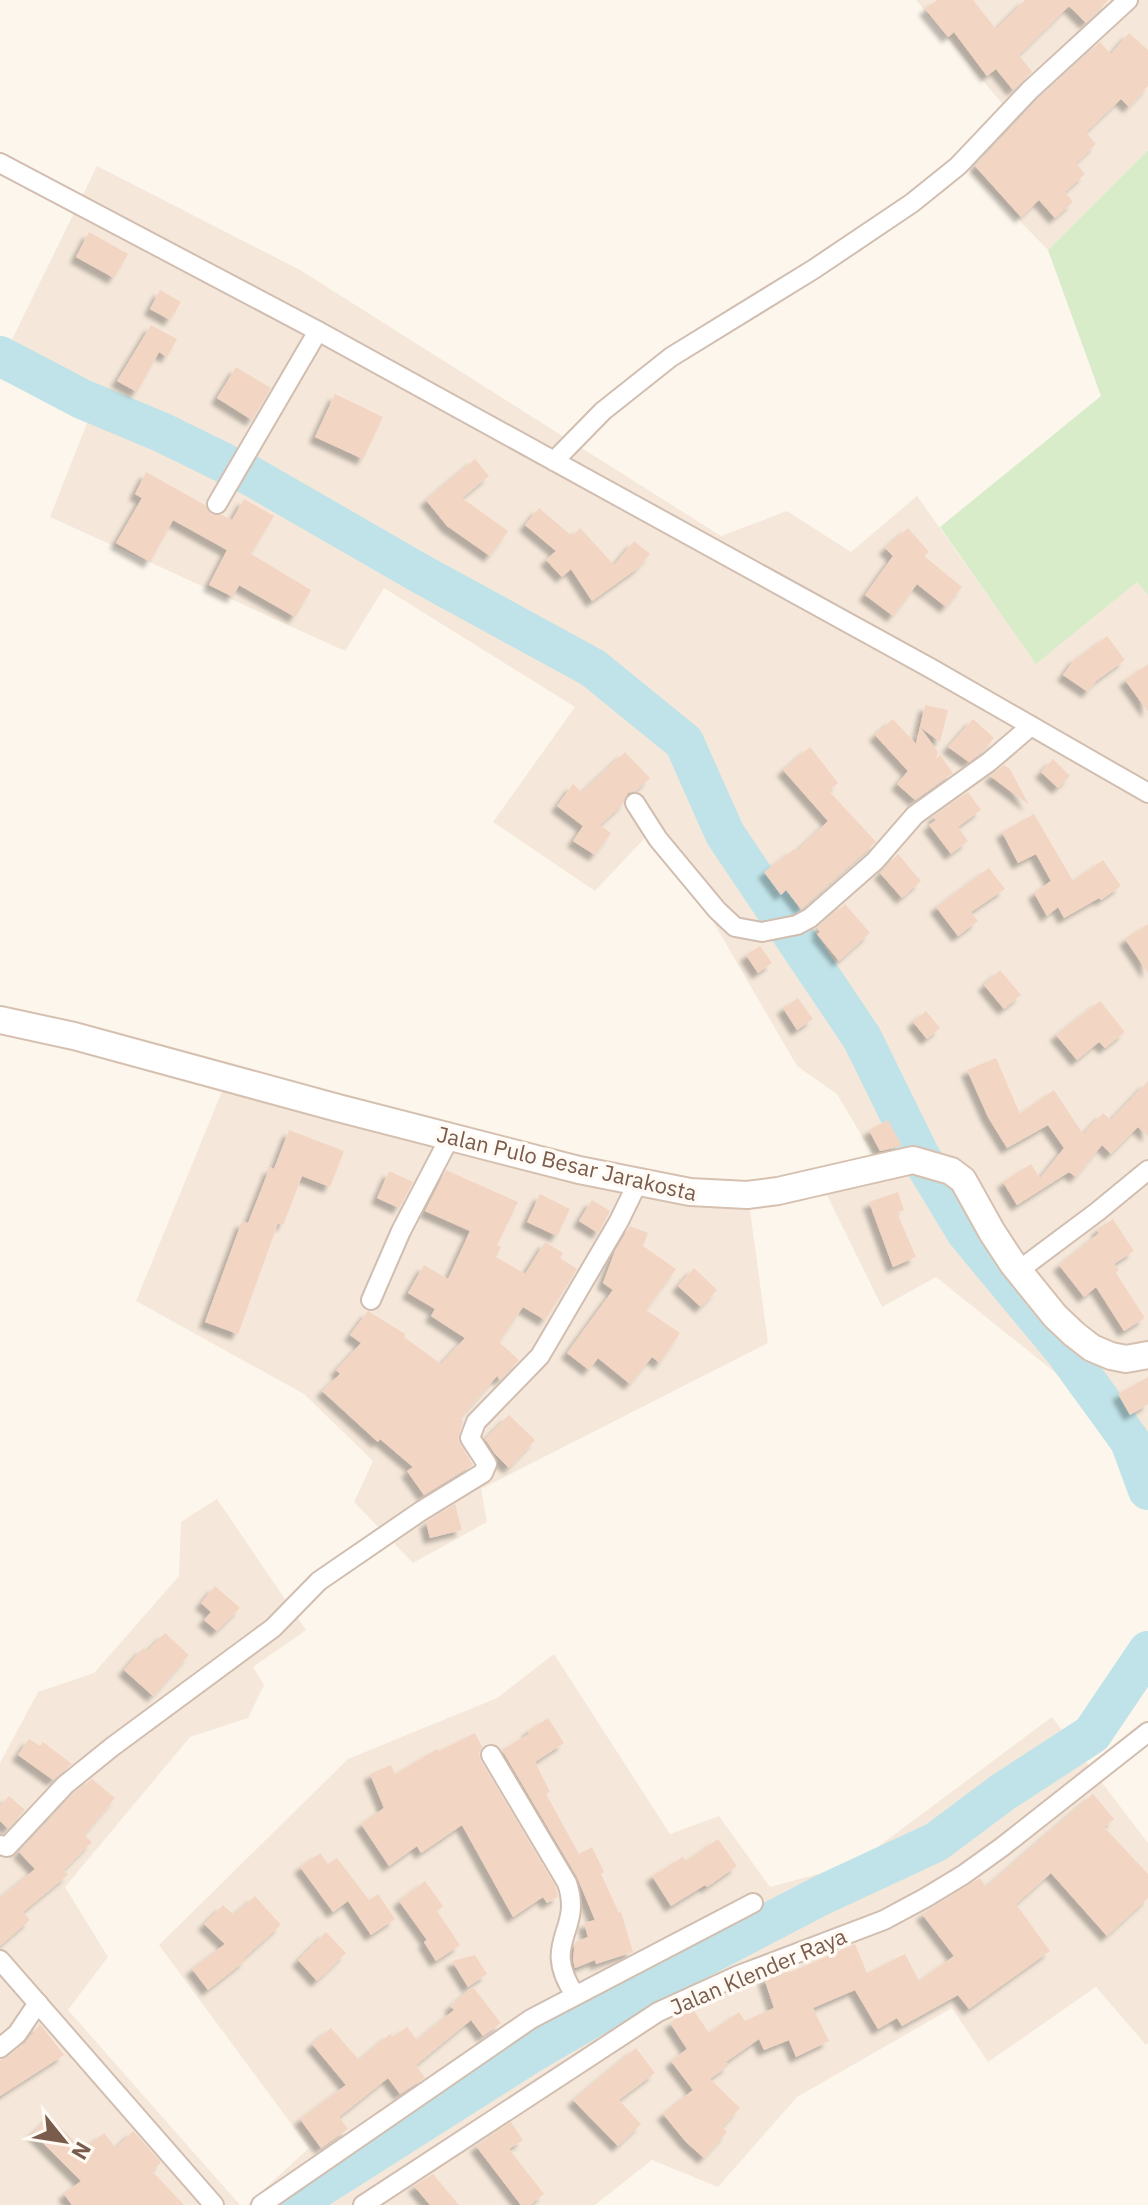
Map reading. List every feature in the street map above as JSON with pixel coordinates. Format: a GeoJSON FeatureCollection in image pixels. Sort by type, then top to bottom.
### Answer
{"type":"FeatureCollection","features":[{"type":"Feature","properties":{"kind":"street"},"geometry":{"type":"LineString","coordinates":[[554,461],[603,411],[671,357],[814,269],[912,203],[946,176],[1030,90],[1128,0]]}},
{"type":"Feature","properties":{"kind":"street"},"geometry":{"type":"LineString","coordinates":[[0,163],[318,331],[1148,793]]}},
{"type":"Feature","properties":{"kind":"street"},"geometry":{"type":"LineString","coordinates":[[220,498],[318,331]]}},
{"type":"Feature","properties":{"kind":"street"},"geometry":{"type":"LineString","coordinates":[[635,803],[658,839],[717,910],[735,927],[762,932],[797,925],[810,918],[875,861],[915,815],[989,762],[1031,726]]}},
{"type":"Feature","properties":{"kind":"street","name":"Jalan Pulo Besar Jarakosta"},"geometry":{"type":"LineString","coordinates":[[0,1020],[74,1036],[450,1137],[638,1182],[713,1195],[778,1191],[913,1160],[955,1173],[963,1180],[1018,1271],[1055,1316],[1092,1348],[1126,1359],[1148,1355]]}},
{"type":"Feature","properties":{"kind":"street"},"geometry":{"type":"LineString","coordinates":[[371,1300],[401,1231],[450,1137]]}},
{"type":"Feature","properties":{"kind":"street"},"geometry":{"type":"LineString","coordinates":[[1018,1271],[1148,1170]]}},
{"type":"Feature","properties":{"kind":"street"},"geometry":{"type":"LineString","coordinates":[[0,1845],[7,1847],[19,1837],[65,1785],[112,1747],[273,1628],[319,1581],[483,1473],[487,1464],[470,1438],[476,1422],[540,1356],[619,1221],[638,1182]]}},
{"type":"Feature","properties":{"kind":"street","name":"Jalan Klender Raya"},"geometry":{"type":"LineString","coordinates":[[363,2205],[658,2012],[739,1975],[884,1920],[925,1898],[1002,1847],[1148,1732]]}},
{"type":"Feature","properties":{"kind":"street"},"geometry":{"type":"LineString","coordinates":[[491,1755],[567,1883],[572,1909],[559,1950],[560,1968],[575,1995]]}},
{"type":"Feature","properties":{"kind":"street"},"geometry":{"type":"LineString","coordinates":[[261,2205],[495,2042],[575,1995],[753,1903]]}},
{"type":"Feature","properties":{"kind":"street"},"geometry":{"type":"LineString","coordinates":[[0,1960],[214,2205]]}},
{"type":"Feature","properties":{"kind":"street"},"geometry":{"type":"LineString","coordinates":[[0,2048],[17,2034],[38,2003]]}},
{"type":"Feature","properties":{"kind":"shaded area"},"geometry":{"type":"Polygon","coordinates":[[[916,0],[1148,0],[1148,150],[1048,250],[965,165],[1005,107],[916,0]]]}},
{"type":"Feature","properties":{"kind":"shaded area"},"geometry":{"type":"Polygon","coordinates":[[[97,166],[300,270],[721,536],[787,511],[851,552],[917,496],[1036,663],[1137,582],[1148,595],[1148,1494],[1077,1390],[936,1277],[882,1307],[823,1187],[879,1165],[837,1094],[797,1066],[657,825],[595,891],[493,822],[575,707],[384,588],[345,651],[50,517],[89,418],[0,379],[0,364],[97,166]]]}},
{"type":"Feature","properties":{"kind":"shaded area"},"geometry":{"type":"Polygon","coordinates":[[[225,1084],[668,1200],[750,1210],[768,1343],[481,1489],[487,1522],[413,1563],[354,1502],[373,1461],[304,1394],[136,1301],[225,1084]]]}},
{"type":"Feature","properties":{"kind":"shaded area"},"geometry":{"type":"Polygon","coordinates":[[[217,1499],[306,1630],[253,1667],[264,1685],[248,1718],[190,1737],[65,1887],[108,1957],[68,2010],[240,2205],[0,2205],[0,1763],[38,1692],[94,1673],[179,1576],[181,1522],[217,1499]]]}},
{"type":"Feature","properties":{"kind":"shaded area"},"geometry":{"type":"Polygon","coordinates":[[[554,1654],[670,1834],[719,1816],[770,1887],[855,1864],[1052,1717],[1148,1843],[1148,2043],[1146,2045],[1096,1987],[988,2062],[952,2008],[797,2097],[718,2187],[652,2160],[595,2205],[247,2205],[309,2148],[159,1945],[348,1759],[497,1698],[554,1654]]]}},
{"type":"Feature","properties":{"kind":"green space"},"geometry":{"type":"Polygon","coordinates":[[[1148,150],[1148,595],[1137,582],[1036,664],[940,527],[1101,396],[1048,250],[1148,150]]]}},
{"type":"Feature","properties":{"kind":"building"},"geometry":{"type":"Polygon","coordinates":[[[937,0],[973,0],[996,29],[1025,0],[1108,0],[1086,23],[1069,6],[1019,55],[1032,72],[1013,90],[996,69],[987,76],[954,32],[948,37],[925,9],[937,0]]]}},
{"type":"Feature","properties":{"kind":"building"},"geometry":{"type":"Polygon","coordinates":[[[1129,33],[1148,50],[1148,86],[1129,107],[1121,99],[1086,132],[1096,144],[1076,163],[1085,174],[1065,192],[1073,202],[1055,218],[1039,200],[1021,217],[975,166],[1038,99],[1100,42],[1111,54],[1129,33]]]}},
{"type":"Feature","properties":{"kind":"building"},"geometry":{"type":"Polygon","coordinates":[[[89,232],[128,254],[114,278],[76,257],[89,232]]]}},
{"type":"Feature","properties":{"kind":"building"},"geometry":{"type":"Polygon","coordinates":[[[160,290],[181,302],[170,320],[150,309],[160,290]]]}},
{"type":"Feature","properties":{"kind":"building"},"geometry":{"type":"Polygon","coordinates":[[[151,325],[177,339],[167,357],[159,352],[137,392],[117,381],[151,325]]]}},
{"type":"Feature","properties":{"kind":"building"},"geometry":{"type":"Polygon","coordinates":[[[236,367],[271,388],[252,420],[217,398],[236,367]]]}},
{"type":"Feature","properties":{"kind":"building"},"geometry":{"type":"Polygon","coordinates":[[[335,394],[383,417],[363,459],[315,437],[335,394]]]}},
{"type":"Feature","properties":{"kind":"building"},"geometry":{"type":"Polygon","coordinates":[[[475,459],[489,476],[462,498],[508,531],[490,556],[447,526],[426,500],[475,459]]]}},
{"type":"Feature","properties":{"kind":"building"},"geometry":{"type":"Polygon","coordinates":[[[146,472],[205,505],[212,515],[222,515],[232,520],[244,499],[274,516],[251,554],[311,590],[295,617],[239,585],[233,597],[209,585],[227,550],[173,520],[150,562],[116,543],[142,498],[135,494],[146,472]]]}},
{"type":"Feature","properties":{"kind":"building"},"geometry":{"type":"Polygon","coordinates":[[[539,508],[572,536],[580,528],[614,565],[634,541],[650,554],[638,568],[592,601],[571,569],[562,577],[546,560],[556,551],[525,525],[539,508]]]}},
{"type":"Feature","properties":{"kind":"building"},"geometry":{"type":"Polygon","coordinates":[[[908,528],[929,552],[924,556],[962,587],[946,607],[917,584],[893,616],[865,595],[893,556],[885,548],[908,528]]]}},
{"type":"Feature","properties":{"kind":"building"},"geometry":{"type":"Polygon","coordinates":[[[1107,636],[1125,660],[1096,681],[1088,692],[1063,675],[1076,657],[1107,636]]]}},
{"type":"Feature","properties":{"kind":"building"},"geometry":{"type":"Polygon","coordinates":[[[1148,664],[1148,712],[1125,680],[1148,664]]]}},
{"type":"Feature","properties":{"kind":"building"},"geometry":{"type":"Polygon","coordinates":[[[925,705],[948,710],[940,742],[920,727],[938,752],[936,759],[940,755],[953,773],[915,800],[897,784],[908,771],[875,735],[893,719],[916,744],[925,705]]]}},
{"type":"Feature","properties":{"kind":"building"},"geometry":{"type":"Polygon","coordinates":[[[973,719],[994,738],[969,762],[948,747],[973,719]]]}},
{"type":"Feature","properties":{"kind":"building"},"geometry":{"type":"Polygon","coordinates":[[[810,747],[838,783],[829,791],[876,842],[801,909],[786,890],[781,895],[764,872],[794,849],[796,852],[828,821],[783,770],[810,747]]]}},
{"type":"Feature","properties":{"kind":"building"},"geometry":{"type":"Polygon","coordinates":[[[625,752],[650,778],[636,791],[628,793],[623,804],[600,825],[611,833],[595,855],[573,841],[583,826],[557,806],[573,784],[582,792],[625,752]]]}},
{"type":"Feature","properties":{"kind":"building"},"geometry":{"type":"Polygon","coordinates":[[[1053,759],[1070,776],[1058,788],[1041,772],[1053,759]]]}},
{"type":"Feature","properties":{"kind":"building"},"geometry":{"type":"Polygon","coordinates":[[[1004,765],[1010,769],[1029,805],[990,776],[1004,765]]]}},
{"type":"Feature","properties":{"kind":"building"},"geometry":{"type":"Polygon","coordinates":[[[968,792],[981,810],[958,827],[968,841],[951,854],[929,825],[936,820],[933,817],[968,792]]]}},
{"type":"Feature","properties":{"kind":"building"},"geometry":{"type":"Polygon","coordinates":[[[1034,814],[1073,881],[1103,860],[1121,886],[1101,900],[1099,898],[1064,918],[1058,907],[1047,916],[1034,893],[1051,881],[1036,854],[1018,863],[1002,832],[1034,814]]]}},
{"type":"Feature","properties":{"kind":"building"},"geometry":{"type":"Polygon","coordinates":[[[898,854],[921,881],[902,898],[880,873],[898,854]]]}},
{"type":"Feature","properties":{"kind":"building"},"geometry":{"type":"Polygon","coordinates":[[[989,868],[1005,889],[971,912],[978,921],[958,936],[936,907],[989,868]]]}},
{"type":"Feature","properties":{"kind":"building"},"geometry":{"type":"Polygon","coordinates":[[[845,904],[870,933],[839,961],[817,934],[820,932],[817,928],[845,904]]]}},
{"type":"Feature","properties":{"kind":"building"},"geometry":{"type":"Polygon","coordinates":[[[1148,924],[1148,973],[1125,939],[1148,924]]]}},
{"type":"Feature","properties":{"kind":"building"},"geometry":{"type":"Polygon","coordinates":[[[760,946],[772,963],[758,973],[746,955],[760,946]]]}},
{"type":"Feature","properties":{"kind":"building"},"geometry":{"type":"Polygon","coordinates":[[[1000,970],[1021,995],[1004,1009],[984,985],[1000,970]]]}},
{"type":"Feature","properties":{"kind":"building"},"geometry":{"type":"Polygon","coordinates":[[[798,998],[813,1019],[797,1030],[783,1008],[798,998]]]}},
{"type":"Feature","properties":{"kind":"building"},"geometry":{"type":"Polygon","coordinates":[[[1100,1001],[1125,1032],[1105,1048],[1099,1042],[1077,1060],[1056,1035],[1100,1001]]]}},
{"type":"Feature","properties":{"kind":"building"},"geometry":{"type":"Polygon","coordinates":[[[926,1011],[940,1028],[927,1039],[913,1022],[926,1011]]]}},
{"type":"Feature","properties":{"kind":"building"},"geometry":{"type":"Polygon","coordinates":[[[996,1058],[1020,1114],[1054,1090],[1083,1134],[1103,1113],[1111,1120],[1148,1081],[1148,1136],[1138,1127],[1111,1154],[1102,1145],[1076,1177],[1069,1172],[1017,1205],[1003,1182],[1031,1164],[1040,1178],[1064,1148],[1048,1125],[1007,1148],[988,1117],[967,1070],[996,1058]]]}},
{"type":"Feature","properties":{"kind":"building"},"geometry":{"type":"Polygon","coordinates":[[[888,1120],[902,1146],[880,1151],[869,1130],[888,1120]]]}},
{"type":"Feature","properties":{"kind":"building"},"geometry":{"type":"Polygon","coordinates":[[[289,1130],[344,1151],[330,1187],[302,1176],[283,1225],[278,1223],[238,1334],[205,1322],[242,1221],[248,1223],[270,1167],[274,1169],[289,1130]]]}},
{"type":"Feature","properties":{"kind":"building"},"geometry":{"type":"Polygon","coordinates":[[[446,1170],[518,1202],[497,1245],[501,1247],[496,1257],[525,1274],[545,1242],[563,1253],[560,1258],[577,1269],[545,1320],[523,1307],[499,1342],[519,1360],[500,1380],[497,1376],[460,1418],[463,1421],[458,1440],[473,1465],[424,1495],[407,1471],[413,1467],[380,1439],[378,1442],[322,1391],[340,1374],[336,1370],[361,1343],[350,1335],[368,1311],[405,1334],[404,1337],[441,1364],[465,1338],[431,1316],[435,1309],[408,1293],[424,1265],[448,1279],[470,1231],[425,1211],[446,1170]]]}},
{"type":"Feature","properties":{"kind":"building"},"geometry":{"type":"Polygon","coordinates":[[[389,1171],[413,1182],[399,1208],[377,1198],[389,1171]]]}},
{"type":"Feature","properties":{"kind":"building"},"geometry":{"type":"Polygon","coordinates":[[[898,1192],[904,1210],[897,1213],[916,1257],[893,1267],[869,1202],[898,1192]]]}},
{"type":"Feature","properties":{"kind":"building"},"geometry":{"type":"Polygon","coordinates":[[[540,1194],[570,1209],[557,1236],[527,1222],[540,1194]]]}},
{"type":"Feature","properties":{"kind":"building"},"geometry":{"type":"Polygon","coordinates":[[[592,1200],[610,1211],[598,1233],[579,1221],[592,1200]]]}},
{"type":"Feature","properties":{"kind":"building"},"geometry":{"type":"Polygon","coordinates":[[[1113,1219],[1134,1251],[1114,1264],[1119,1270],[1116,1273],[1145,1318],[1124,1331],[1096,1287],[1084,1297],[1059,1265],[1113,1219]]]}},
{"type":"Feature","properties":{"kind":"building"},"geometry":{"type":"Polygon","coordinates":[[[630,1226],[648,1233],[643,1246],[676,1269],[646,1310],[680,1333],[660,1363],[652,1357],[630,1384],[598,1358],[589,1370],[567,1353],[613,1290],[603,1283],[615,1251],[630,1226]]]}},
{"type":"Feature","properties":{"kind":"building"},"geometry":{"type":"Polygon","coordinates":[[[694,1268],[717,1290],[701,1307],[678,1286],[694,1268]]]}},
{"type":"Feature","properties":{"kind":"building"},"geometry":{"type":"Polygon","coordinates":[[[1148,1377],[1148,1404],[1130,1415],[1118,1394],[1148,1377]]]}},
{"type":"Feature","properties":{"kind":"building"},"geometry":{"type":"Polygon","coordinates":[[[509,1415],[535,1440],[509,1468],[485,1439],[509,1415]]]}},
{"type":"Feature","properties":{"kind":"building"},"geometry":{"type":"Polygon","coordinates":[[[455,1504],[462,1530],[430,1538],[426,1522],[455,1504]]]}},
{"type":"Feature","properties":{"kind":"building"},"geometry":{"type":"Polygon","coordinates":[[[215,1586],[240,1608],[217,1631],[204,1620],[211,1612],[201,1603],[215,1586]]]}},
{"type":"Feature","properties":{"kind":"building"},"geometry":{"type":"Polygon","coordinates":[[[165,1633],[189,1655],[153,1696],[124,1670],[143,1648],[147,1651],[165,1633]]]}},
{"type":"Feature","properties":{"kind":"building"},"geometry":{"type":"Polygon","coordinates":[[[548,1718],[564,1743],[535,1762],[550,1792],[546,1794],[579,1854],[592,1847],[604,1872],[601,1874],[621,1912],[633,1952],[575,1968],[575,1942],[588,1937],[584,1923],[595,1920],[577,1877],[502,1750],[548,1718]]]}},
{"type":"Feature","properties":{"kind":"building"},"geometry":{"type":"Polygon","coordinates":[[[475,1733],[482,1747],[479,1754],[481,1761],[556,1887],[558,1897],[547,1903],[543,1897],[513,1917],[462,1825],[421,1853],[417,1846],[389,1866],[361,1824],[384,1808],[370,1774],[391,1765],[395,1774],[437,1749],[439,1751],[475,1733]]]}},
{"type":"Feature","properties":{"kind":"building"},"geometry":{"type":"Polygon","coordinates":[[[29,1739],[40,1746],[43,1742],[72,1764],[53,1780],[18,1755],[29,1739]]]}},
{"type":"Feature","properties":{"kind":"building"},"geometry":{"type":"Polygon","coordinates":[[[92,1779],[115,1798],[84,1835],[92,1842],[64,1870],[68,1875],[23,1912],[30,1920],[0,1946],[0,1898],[35,1869],[19,1852],[73,1794],[92,1779]]]}},
{"type":"Feature","properties":{"kind":"building"},"geometry":{"type":"Polygon","coordinates":[[[1093,1794],[1114,1819],[1104,1827],[1148,1874],[1148,1898],[1107,1936],[1051,1873],[1016,1904],[1050,1951],[969,2009],[958,1995],[902,2026],[897,2018],[878,2029],[855,1990],[813,2008],[829,2041],[796,2057],[789,2040],[764,2050],[759,2039],[726,2062],[729,2065],[710,2079],[740,2108],[722,2127],[727,2132],[704,2158],[663,2114],[693,2090],[671,2061],[687,2049],[670,2023],[693,2009],[709,2033],[739,2012],[745,2021],[774,2008],[764,1978],[790,1969],[791,1972],[855,1944],[867,1973],[905,1954],[919,1981],[954,1956],[922,1914],[980,1878],[986,1887],[1093,1794]]]}},
{"type":"Feature","properties":{"kind":"building"},"geometry":{"type":"Polygon","coordinates":[[[9,1796],[25,1810],[8,1829],[0,1821],[0,1806],[9,1796]]]}},
{"type":"Feature","properties":{"kind":"building"},"geometry":{"type":"Polygon","coordinates":[[[718,1839],[737,1866],[707,1887],[705,1885],[671,1906],[652,1876],[683,1857],[686,1861],[718,1839]]]}},
{"type":"Feature","properties":{"kind":"building"},"geometry":{"type":"Polygon","coordinates":[[[320,1853],[328,1864],[337,1858],[369,1900],[378,1894],[395,1919],[371,1935],[348,1901],[333,1912],[300,1867],[320,1853]]]}},
{"type":"Feature","properties":{"kind":"building"},"geometry":{"type":"Polygon","coordinates":[[[425,1881],[443,1906],[437,1911],[460,1945],[436,1961],[424,1942],[427,1940],[399,1901],[425,1881]]]}},
{"type":"Feature","properties":{"kind":"building"},"geometry":{"type":"Polygon","coordinates":[[[255,1896],[281,1925],[244,1958],[246,1960],[208,1990],[192,1969],[225,1944],[204,1924],[223,1905],[234,1915],[255,1896]]]}},
{"type":"Feature","properties":{"kind":"building"},"geometry":{"type":"Polygon","coordinates":[[[326,1932],[346,1953],[317,1981],[298,1960],[326,1932]]]}},
{"type":"Feature","properties":{"kind":"building"},"geometry":{"type":"Polygon","coordinates":[[[475,1955],[487,1974],[468,1987],[452,1961],[475,1955]]]}},
{"type":"Feature","properties":{"kind":"building"},"geometry":{"type":"Polygon","coordinates":[[[473,1987],[501,2023],[483,2036],[471,2020],[416,2065],[425,2078],[400,2094],[388,2078],[339,2117],[348,2129],[321,2148],[300,2119],[346,2085],[312,2044],[331,2028],[359,2060],[390,2034],[393,2037],[407,2027],[417,2040],[454,2010],[450,2006],[473,1987]]]}},
{"type":"Feature","properties":{"kind":"building"},"geometry":{"type":"Polygon","coordinates":[[[40,2024],[64,2055],[0,2096],[0,2060],[25,2043],[40,2024]]]}},
{"type":"Feature","properties":{"kind":"building"},"geometry":{"type":"Polygon","coordinates":[[[636,2048],[655,2073],[619,2100],[641,2124],[618,2146],[573,2100],[636,2048]]]}},
{"type":"Feature","properties":{"kind":"building"},"geometry":{"type":"Polygon","coordinates":[[[50,2117],[82,2149],[104,2133],[116,2148],[133,2131],[161,2162],[152,2171],[184,2205],[72,2205],[64,2194],[81,2181],[33,2133],[50,2117]]]}},
{"type":"Feature","properties":{"kind":"building"},"geometry":{"type":"Polygon","coordinates":[[[511,2122],[523,2140],[509,2149],[544,2194],[530,2205],[521,2205],[476,2146],[511,2122]]]}},
{"type":"Feature","properties":{"kind":"building"},"geometry":{"type":"Polygon","coordinates":[[[433,2174],[459,2205],[430,2205],[414,2186],[433,2174]]]}},
{"type":"Feature","properties":{"kind":"waterway"},"geometry":{"type":"LineString","coordinates":[[0,356],[82,399],[161,432],[251,476],[593,668],[684,742],[725,834],[862,1038],[919,1154],[966,1232],[1064,1350],[1130,1441],[1148,1490]]}},
{"type":"Feature","properties":{"kind":"waterway"},"geometry":{"type":"LineString","coordinates":[[292,2205],[528,2055],[636,1992],[822,1895],[936,1842],[1003,1792],[1092,1734],[1148,1651]]}}]}
